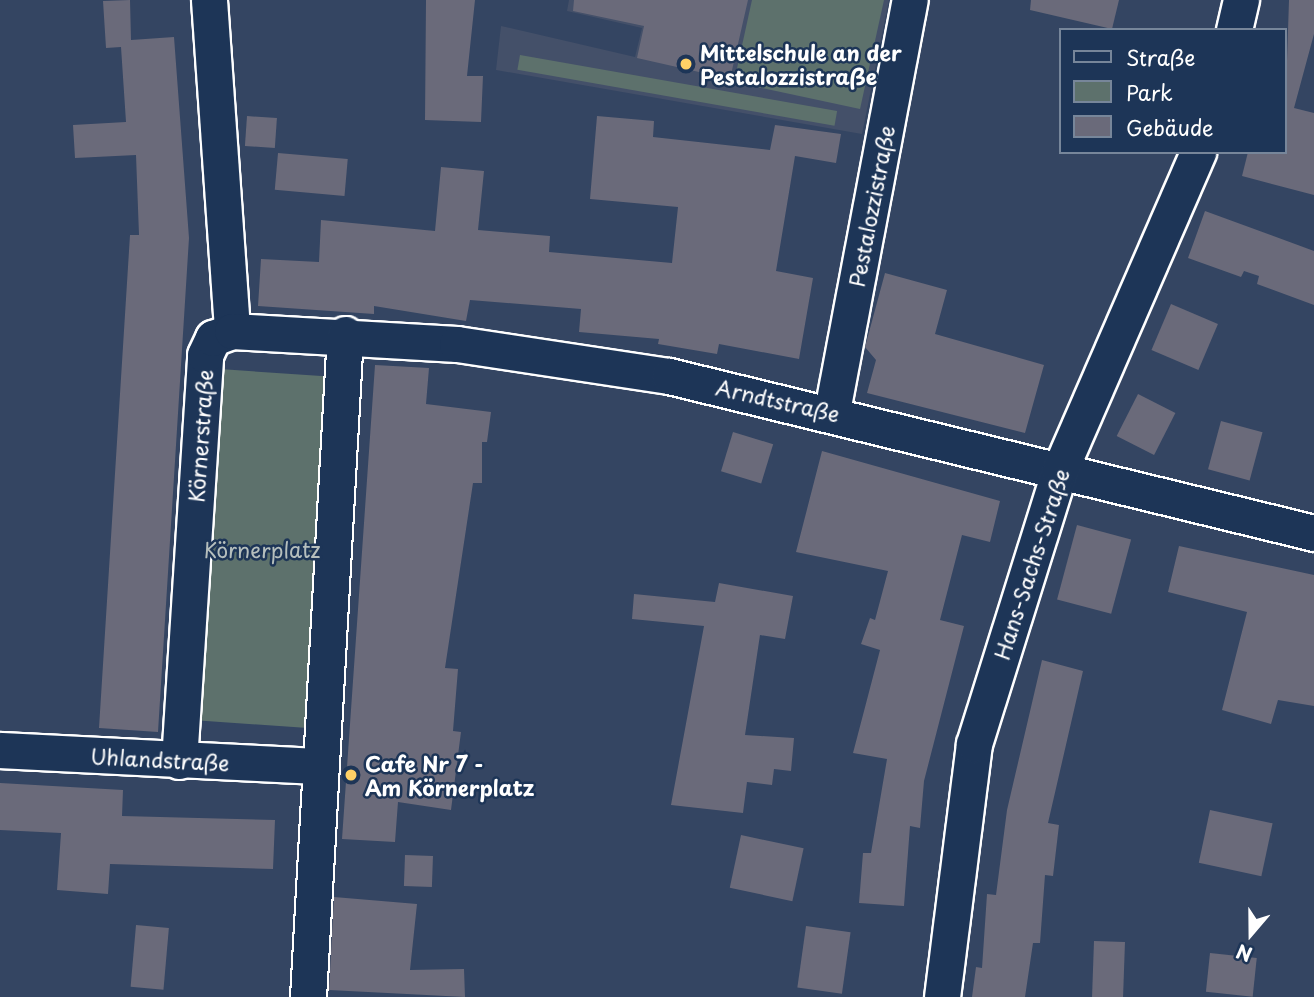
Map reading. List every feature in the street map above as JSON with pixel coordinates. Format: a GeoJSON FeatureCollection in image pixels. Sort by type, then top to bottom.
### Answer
{"type":"FeatureCollection","features":[{"type":"Feature","properties":{"kind":"street"},"geometry":{"type":"LineString","coordinates":[[209,0],[232,331]]}},
{"type":"Feature","properties":{"kind":"street","name":"Pestalozzistraße"},"geometry":{"type":"LineString","coordinates":[[832,411],[910,0]]}},
{"type":"Feature","properties":{"kind":"street"},"geometry":{"type":"LineString","coordinates":[[1234,28],[1241,0]]}},
{"type":"Feature","properties":{"kind":"street","name":"Hans-Sachs-Straße"},"geometry":{"type":"LineString","coordinates":[[942,997],[974,744],[1059,472],[1197,154]]}},
{"type":"Feature","properties":{"kind":"street","name":"Arndtstraße"},"geometry":{"type":"LineString","coordinates":[[232,331],[345,334],[669,376],[832,411],[1059,472],[1314,533]]}},
{"type":"Feature","properties":{"kind":"street","name":"Körnerstraße"},"geometry":{"type":"LineString","coordinates":[[178,761],[205,355],[214,338],[232,331]]}},
{"type":"Feature","properties":{"kind":"street"},"geometry":{"type":"LineString","coordinates":[[308,997],[345,334]]}},
{"type":"Feature","properties":{"kind":"street","name":"Uhlandstraße"},"geometry":{"type":"LineString","coordinates":[[0,750],[320,766]]}},
{"type":"Feature","properties":{"kind":"shaded area","name":"Mittelschule an der Pestalozzistraße"},"geometry":{"type":"Polygon","coordinates":[[[569,0],[889,0],[862,134],[496,70],[501,26],[635,57],[642,28],[567,11],[569,0]]]}},
{"type":"Feature","properties":{"kind":"green space"},"geometry":{"type":"Polygon","coordinates":[[[752,0],[884,0],[860,109],[734,82],[752,0]]]}},
{"type":"Feature","properties":{"kind":"green space"},"geometry":{"type":"Polygon","coordinates":[[[520,55],[837,111],[835,126],[517,70],[520,55]]]}},
{"type":"Feature","properties":{"kind":"green space","name":"Körnerplatz"},"geometry":{"type":"Polygon","coordinates":[[[220,369],[329,377],[304,728],[195,720],[220,369]]]}},
{"type":"Feature","properties":{"kind":"building"},"geometry":{"type":"Polygon","coordinates":[[[130,0],[131,40],[174,37],[189,238],[158,732],[99,728],[130,235],[139,235],[136,155],[75,158],[73,125],[126,122],[121,47],[106,48],[103,1],[130,0]]]}},
{"type":"Feature","properties":{"kind":"building"},"geometry":{"type":"Polygon","coordinates":[[[426,0],[475,0],[467,76],[483,76],[481,122],[425,120],[426,0]]]}},
{"type":"Feature","properties":{"kind":"building"},"geometry":{"type":"Polygon","coordinates":[[[574,0],[748,0],[730,79],[637,58],[644,26],[573,11],[574,0]]]}},
{"type":"Feature","properties":{"kind":"building"},"geometry":{"type":"Polygon","coordinates":[[[1031,0],[1119,0],[1112,28],[1030,10],[1031,0]]]}},
{"type":"Feature","properties":{"kind":"building"},"geometry":{"type":"Polygon","coordinates":[[[1289,0],[1314,0],[1314,34],[1294,108],[1314,113],[1314,195],[1242,176],[1248,154],[1286,154],[1289,0]]]}},
{"type":"Feature","properties":{"kind":"building"},"geometry":{"type":"Polygon","coordinates":[[[247,116],[277,118],[275,148],[245,146],[247,116]]]}},
{"type":"Feature","properties":{"kind":"building"},"geometry":{"type":"Polygon","coordinates":[[[597,116],[654,121],[653,137],[770,150],[775,125],[841,134],[836,163],[795,156],[776,271],[813,278],[799,359],[719,344],[717,354],[658,344],[659,339],[579,332],[581,309],[470,300],[466,321],[374,306],[374,314],[258,306],[261,259],[319,262],[321,220],[435,231],[441,167],[484,171],[478,230],[550,236],[549,252],[672,263],[678,207],[590,199],[597,116]]]}},
{"type":"Feature","properties":{"kind":"building"},"geometry":{"type":"Polygon","coordinates":[[[278,153],[348,159],[345,196],[275,190],[278,153]]]}},
{"type":"Feature","properties":{"kind":"building"},"geometry":{"type":"Polygon","coordinates":[[[1205,211],[1314,251],[1314,305],[1257,284],[1259,276],[1244,271],[1241,277],[1188,258],[1205,211]]]}},
{"type":"Feature","properties":{"kind":"building"},"geometry":{"type":"Polygon","coordinates":[[[885,273],[947,290],[935,334],[1044,365],[1025,433],[867,393],[876,360],[865,347],[885,273]]]}},
{"type":"Feature","properties":{"kind":"building"},"geometry":{"type":"Polygon","coordinates":[[[1171,304],[1218,324],[1198,370],[1151,350],[1171,304]]]}},
{"type":"Feature","properties":{"kind":"building"},"geometry":{"type":"Polygon","coordinates":[[[375,365],[429,368],[426,404],[491,412],[487,442],[482,442],[482,483],[473,483],[445,668],[458,669],[453,731],[461,732],[451,810],[398,802],[395,842],[342,839],[375,365]]]}},
{"type":"Feature","properties":{"kind":"building"},"geometry":{"type":"Polygon","coordinates":[[[1138,394],[1175,413],[1154,455],[1117,436],[1138,394]]]}},
{"type":"Feature","properties":{"kind":"building"},"geometry":{"type":"Polygon","coordinates":[[[1221,421],[1263,432],[1250,480],[1208,469],[1221,421]]]}},
{"type":"Feature","properties":{"kind":"building"},"geometry":{"type":"Polygon","coordinates":[[[733,432],[773,444],[761,483],[721,471],[733,432]]]}},
{"type":"Feature","properties":{"kind":"building"},"geometry":{"type":"Polygon","coordinates":[[[822,451],[1000,501],[990,542],[962,535],[940,620],[964,626],[924,781],[920,828],[910,826],[904,906],[859,903],[863,853],[871,853],[887,759],[853,753],[880,650],[861,644],[870,618],[875,620],[888,571],[796,552],[822,451]]]}},
{"type":"Feature","properties":{"kind":"building"},"geometry":{"type":"Polygon","coordinates":[[[1077,525],[1131,539],[1111,614],[1057,599],[1077,525]]]}},
{"type":"Feature","properties":{"kind":"building"},"geometry":{"type":"Polygon","coordinates":[[[1179,546],[1314,575],[1314,706],[1278,700],[1271,724],[1222,710],[1247,612],[1168,592],[1179,546]]]}},
{"type":"Feature","properties":{"kind":"building"},"geometry":{"type":"Polygon","coordinates":[[[719,583],[793,596],[785,639],[760,635],[745,735],[794,738],[791,771],[774,769],[772,785],[747,782],[743,813],[671,805],[704,626],[632,619],[634,594],[715,602],[719,583]]]}},
{"type":"Feature","properties":{"kind":"building"},"geometry":{"type":"Polygon","coordinates":[[[1042,660],[1083,671],[1048,823],[1059,825],[1053,876],[1045,875],[1040,943],[1033,943],[1025,997],[972,997],[976,967],[982,968],[987,894],[996,895],[1007,810],[1042,660]]]}},
{"type":"Feature","properties":{"kind":"building"},"geometry":{"type":"Polygon","coordinates":[[[0,783],[123,790],[122,816],[275,820],[273,869],[110,864],[108,894],[57,890],[61,833],[0,830],[0,783]]]}},
{"type":"Feature","properties":{"kind":"building"},"geometry":{"type":"Polygon","coordinates":[[[1210,810],[1273,823],[1261,876],[1199,863],[1210,810]]]}},
{"type":"Feature","properties":{"kind":"building"},"geometry":{"type":"Polygon","coordinates":[[[741,835],[804,848],[792,901],[730,888],[741,835]]]}},
{"type":"Feature","properties":{"kind":"building"},"geometry":{"type":"Polygon","coordinates":[[[405,855],[433,856],[432,887],[404,886],[405,855]]]}},
{"type":"Feature","properties":{"kind":"building"},"geometry":{"type":"Polygon","coordinates":[[[334,897],[417,904],[410,970],[464,969],[465,997],[329,990],[334,897]]]}},
{"type":"Feature","properties":{"kind":"building"},"geometry":{"type":"Polygon","coordinates":[[[136,925],[169,928],[163,990],[131,987],[136,925]]]}},
{"type":"Feature","properties":{"kind":"building"},"geometry":{"type":"Polygon","coordinates":[[[806,926],[851,932],[842,994],[797,987],[806,926]]]}},
{"type":"Feature","properties":{"kind":"building"},"geometry":{"type":"Polygon","coordinates":[[[1094,941],[1125,942],[1123,997],[1092,997],[1094,941]]]}},
{"type":"Feature","properties":{"kind":"building"},"geometry":{"type":"Polygon","coordinates":[[[1210,953],[1257,958],[1253,997],[1206,992],[1210,953]]]}},
{"type":"Feature","properties":{"kind":"place","name":"Mittelschule an der Pestalozzistraße"},"geometry":{"type":"Point","coordinates":[686,64]}},
{"type":"Feature","properties":{"kind":"place","name":"Cafe Nr 7 - Am Körnerplatz"},"geometry":{"type":"Point","coordinates":[351,775]}}]}
